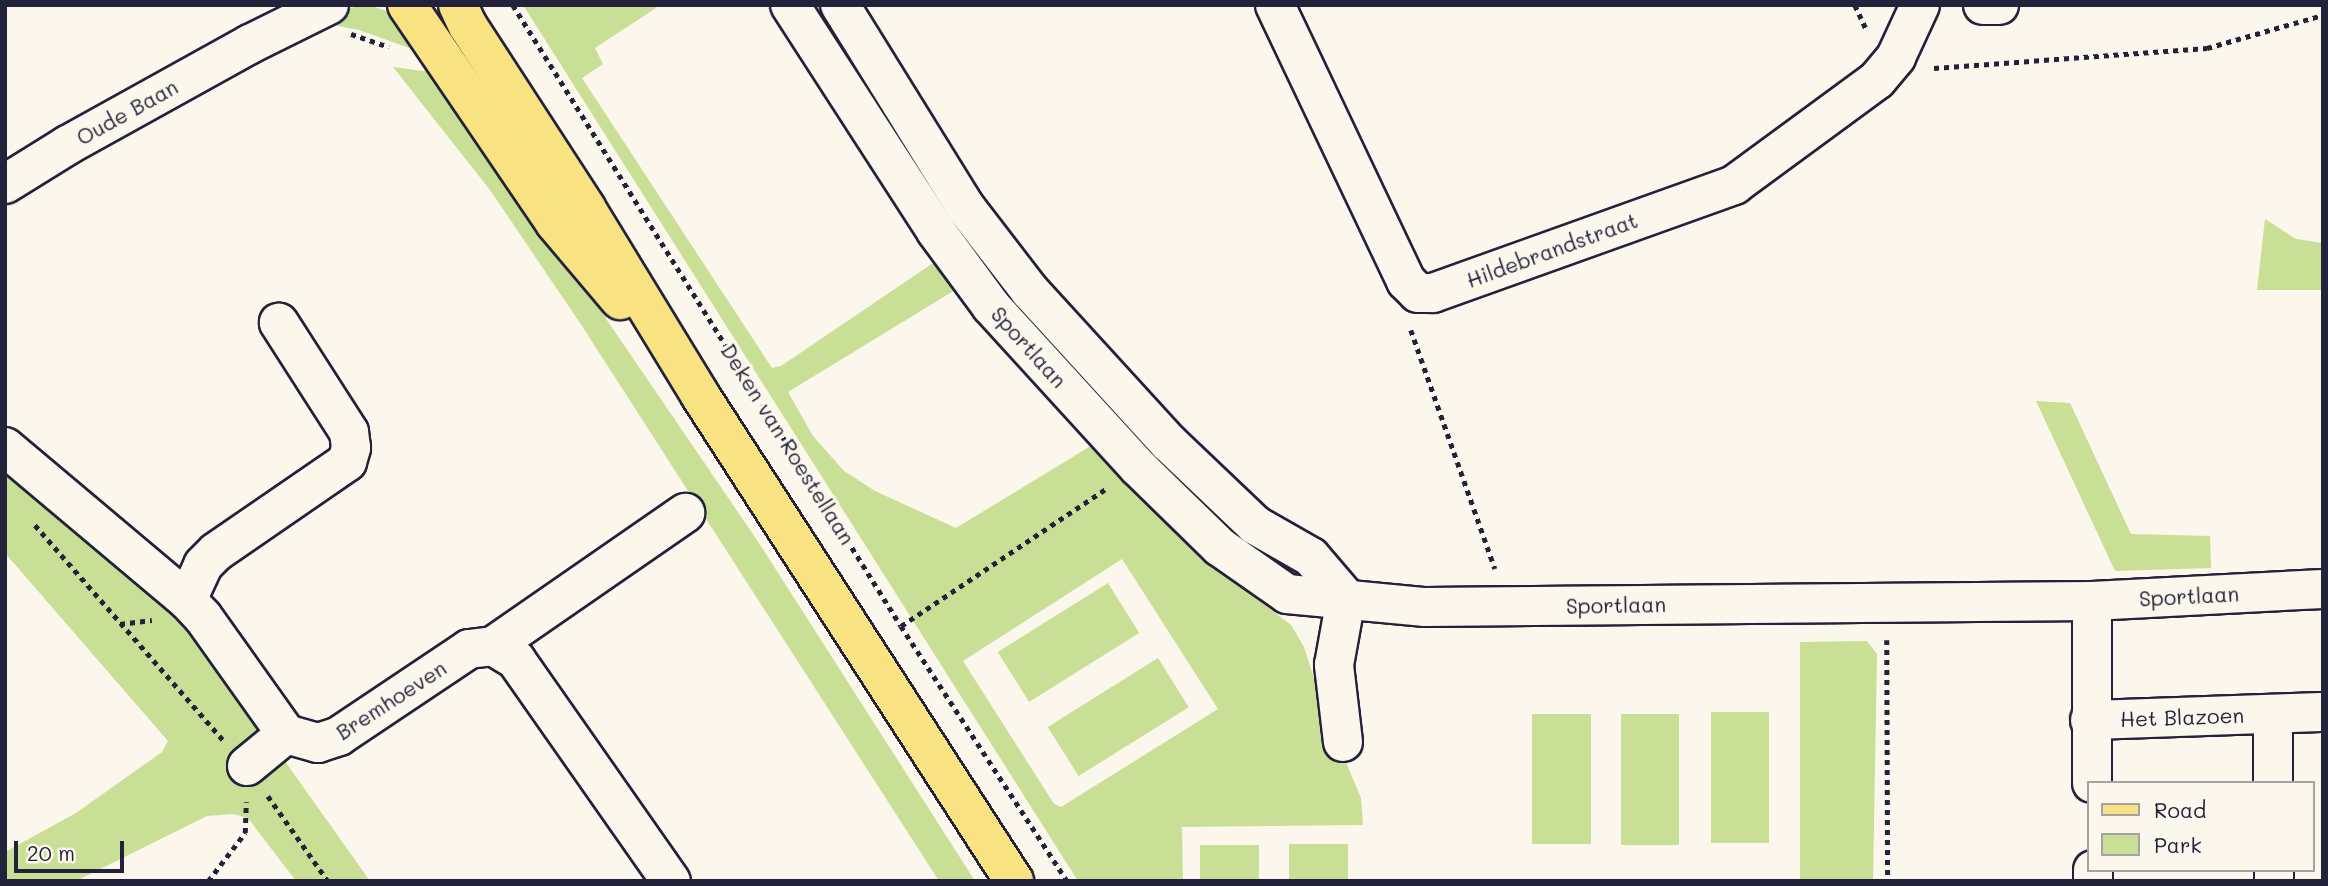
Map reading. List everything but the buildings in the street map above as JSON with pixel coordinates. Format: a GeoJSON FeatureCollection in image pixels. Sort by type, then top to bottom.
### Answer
{"type":"FeatureCollection","features":[{"type":"Feature","properties":{"kind":"main road"},"geometry":{"type":"LineString","coordinates":[[407,5],[555,223],[700,395]]}},
{"type":"Feature","properties":{"kind":"main road"},"geometry":{"type":"LineString","coordinates":[[458,5],[468,26],[586,208],[700,395],[1014,881]]}},
{"type":"Feature","properties":{"kind":"street","name":"Oude Baan"},"geometry":{"type":"LineString","coordinates":[[250,44],[294,5]]}},
{"type":"Feature","properties":{"kind":"street","name":"Oude Baan"},"geometry":{"type":"LineString","coordinates":[[5,184],[68,145],[250,44],[329,5]]}},
{"type":"Feature","properties":{"kind":"street","name":"Sportlaan"},"geometry":{"type":"LineString","coordinates":[[790,5],[936,231],[991,306],[1138,467],[1220,547],[1287,594],[1425,607],[1508,607],[2092,600],[2323,589]]}},
{"type":"Feature","properties":{"kind":"street","name":"Sportlaan"},"geometry":{"type":"LineString","coordinates":[[840,5],[966,208],[1030,291],[1169,443],[1255,525],[1311,557],[1346,598]]}},
{"type":"Feature","properties":{"kind":"street","name":"Hildebrandstraat"},"geometry":{"type":"LineString","coordinates":[[1418,293],[1433,293],[1734,185],[1877,80],[1896,57],[1920,5]]}},
{"type":"Feature","properties":{"kind":"street"},"geometry":{"type":"LineString","coordinates":[[1983,5],[1999,5]]}},
{"type":"Feature","properties":{"kind":"street"},"geometry":{"type":"LineString","coordinates":[[1280,7],[1406,281],[1418,293]]}},
{"type":"Feature","properties":{"kind":"street"},"geometry":{"type":"LineString","coordinates":[[187,600],[203,565],[216,552],[347,462],[351,448],[349,432],[279,323]]}},
{"type":"Feature","properties":{"kind":"street"},"geometry":{"type":"LineString","coordinates":[[5,447],[187,600],[203,617],[286,734],[247,766]]}},
{"type":"Feature","properties":{"kind":"street","name":"Bremhoeven"},"geometry":{"type":"LineString","coordinates":[[286,734],[318,743],[339,736],[469,649],[493,646],[685,513]]}},
{"type":"Feature","properties":{"kind":"street"},"geometry":{"type":"LineString","coordinates":[[1343,742],[1334,665],[1346,598]]}},
{"type":"Feature","properties":{"kind":"street","name":"Het Blazoen"},"geometry":{"type":"LineString","coordinates":[[2092,600],[2092,781]]}},
{"type":"Feature","properties":{"kind":"street"},"geometry":{"type":"LineString","coordinates":[[493,646],[516,660],[671,881]]}},
{"type":"Feature","properties":{"kind":"street","name":"Het Blazoen"},"geometry":{"type":"LineString","coordinates":[[2090,720],[2323,712]]}},
{"type":"Feature","properties":{"kind":"street","name":"Het Blazoen"},"geometry":{"type":"LineString","coordinates":[[2273,714],[2273,781]]}},
{"type":"Feature","properties":{"kind":"path","name":"Deken van Roestellaan"},"geometry":{"type":"LineString","coordinates":[[513,5],[901,626],[1067,881]]}},
{"type":"Feature","properties":{"kind":"path"},"geometry":{"type":"LineString","coordinates":[[1855,5],[1884,71],[2207,48],[2323,15]]}},
{"type":"Feature","properties":{"kind":"path"},"geometry":{"type":"LineString","coordinates":[[1418,293],[1406,318],[1508,607]]}},
{"type":"Feature","properties":{"kind":"path"},"geometry":{"type":"LineString","coordinates":[[901,626],[1138,467]]}},
{"type":"Feature","properties":{"kind":"path"},"geometry":{"type":"LineString","coordinates":[[32,521],[247,766],[328,881]]}},
{"type":"Feature","properties":{"kind":"path"},"geometry":{"type":"LineString","coordinates":[[1887,603],[1888,881]]}},
{"type":"Feature","properties":{"kind":"path"},"geometry":{"type":"LineString","coordinates":[[208,881],[245,832],[247,766]]}},
{"type":"Feature","properties":{"kind":"green space"},"geometry":{"type":"Polygon","coordinates":[[[523,5],[654,5],[656,8],[595,48],[603,64],[582,78],[772,368],[781,366],[939,259],[960,287],[788,392],[813,436],[844,471],[875,491],[956,528],[1094,444],[1199,555],[1291,625],[1304,647],[1324,710],[1361,798],[1363,825],[1182,827],[1183,881],[1078,881],[523,5]],[[1122,559],[963,661],[1054,804],[1061,807],[1218,709],[1122,559]]]}},
{"type":"Feature","properties":{"kind":"green space"},"geometry":{"type":"Polygon","coordinates":[[[354,7],[375,7],[395,14],[415,50],[359,30],[328,24],[329,19],[354,7]]]}},
{"type":"Feature","properties":{"kind":"green space"},"geometry":{"type":"Polygon","coordinates":[[[393,67],[423,71],[435,68],[759,543],[975,881],[939,881],[582,326],[490,190],[393,67]]]}},
{"type":"Feature","properties":{"kind":"green space"},"geometry":{"type":"Polygon","coordinates":[[[2265,219],[2296,239],[2323,243],[2323,290],[2257,290],[2265,219]]]}},
{"type":"Feature","properties":{"kind":"green space"},"geometry":{"type":"Polygon","coordinates":[[[2036,401],[2070,403],[2131,534],[2210,536],[2211,568],[2115,571],[2036,401]]]}},
{"type":"Feature","properties":{"kind":"green space"},"geometry":{"type":"Polygon","coordinates":[[[5,462],[197,625],[272,743],[370,881],[296,881],[248,818],[233,814],[207,816],[76,881],[5,881],[5,852],[76,813],[162,752],[168,741],[5,553],[5,462]]]}},
{"type":"Feature","properties":{"kind":"green space"},"geometry":{"type":"Polygon","coordinates":[[[1108,583],[1139,633],[1029,702],[998,652],[1108,583]]]}},
{"type":"Feature","properties":{"kind":"green space"},"geometry":{"type":"Polygon","coordinates":[[[1867,641],[1877,654],[1873,881],[1800,881],[1800,642],[1867,641]]]}},
{"type":"Feature","properties":{"kind":"green space"},"geometry":{"type":"Polygon","coordinates":[[[1158,658],[1189,707],[1078,776],[1048,727],[1158,658]]]}},
{"type":"Feature","properties":{"kind":"green space"},"geometry":{"type":"Polygon","coordinates":[[[1711,712],[1769,712],[1769,843],[1711,843],[1711,712]]]}},
{"type":"Feature","properties":{"kind":"green space"},"geometry":{"type":"Polygon","coordinates":[[[1532,714],[1591,714],[1591,844],[1532,844],[1532,714]]]}},
{"type":"Feature","properties":{"kind":"green space"},"geometry":{"type":"Polygon","coordinates":[[[1621,714],[1679,714],[1679,845],[1621,845],[1621,714]]]}},
{"type":"Feature","properties":{"kind":"green space"},"geometry":{"type":"Polygon","coordinates":[[[1289,844],[1348,844],[1348,881],[1289,881],[1289,844]]]}},
{"type":"Feature","properties":{"kind":"green space"},"geometry":{"type":"Polygon","coordinates":[[[1200,845],[1259,845],[1259,881],[1200,881],[1200,845]]]}}]}
